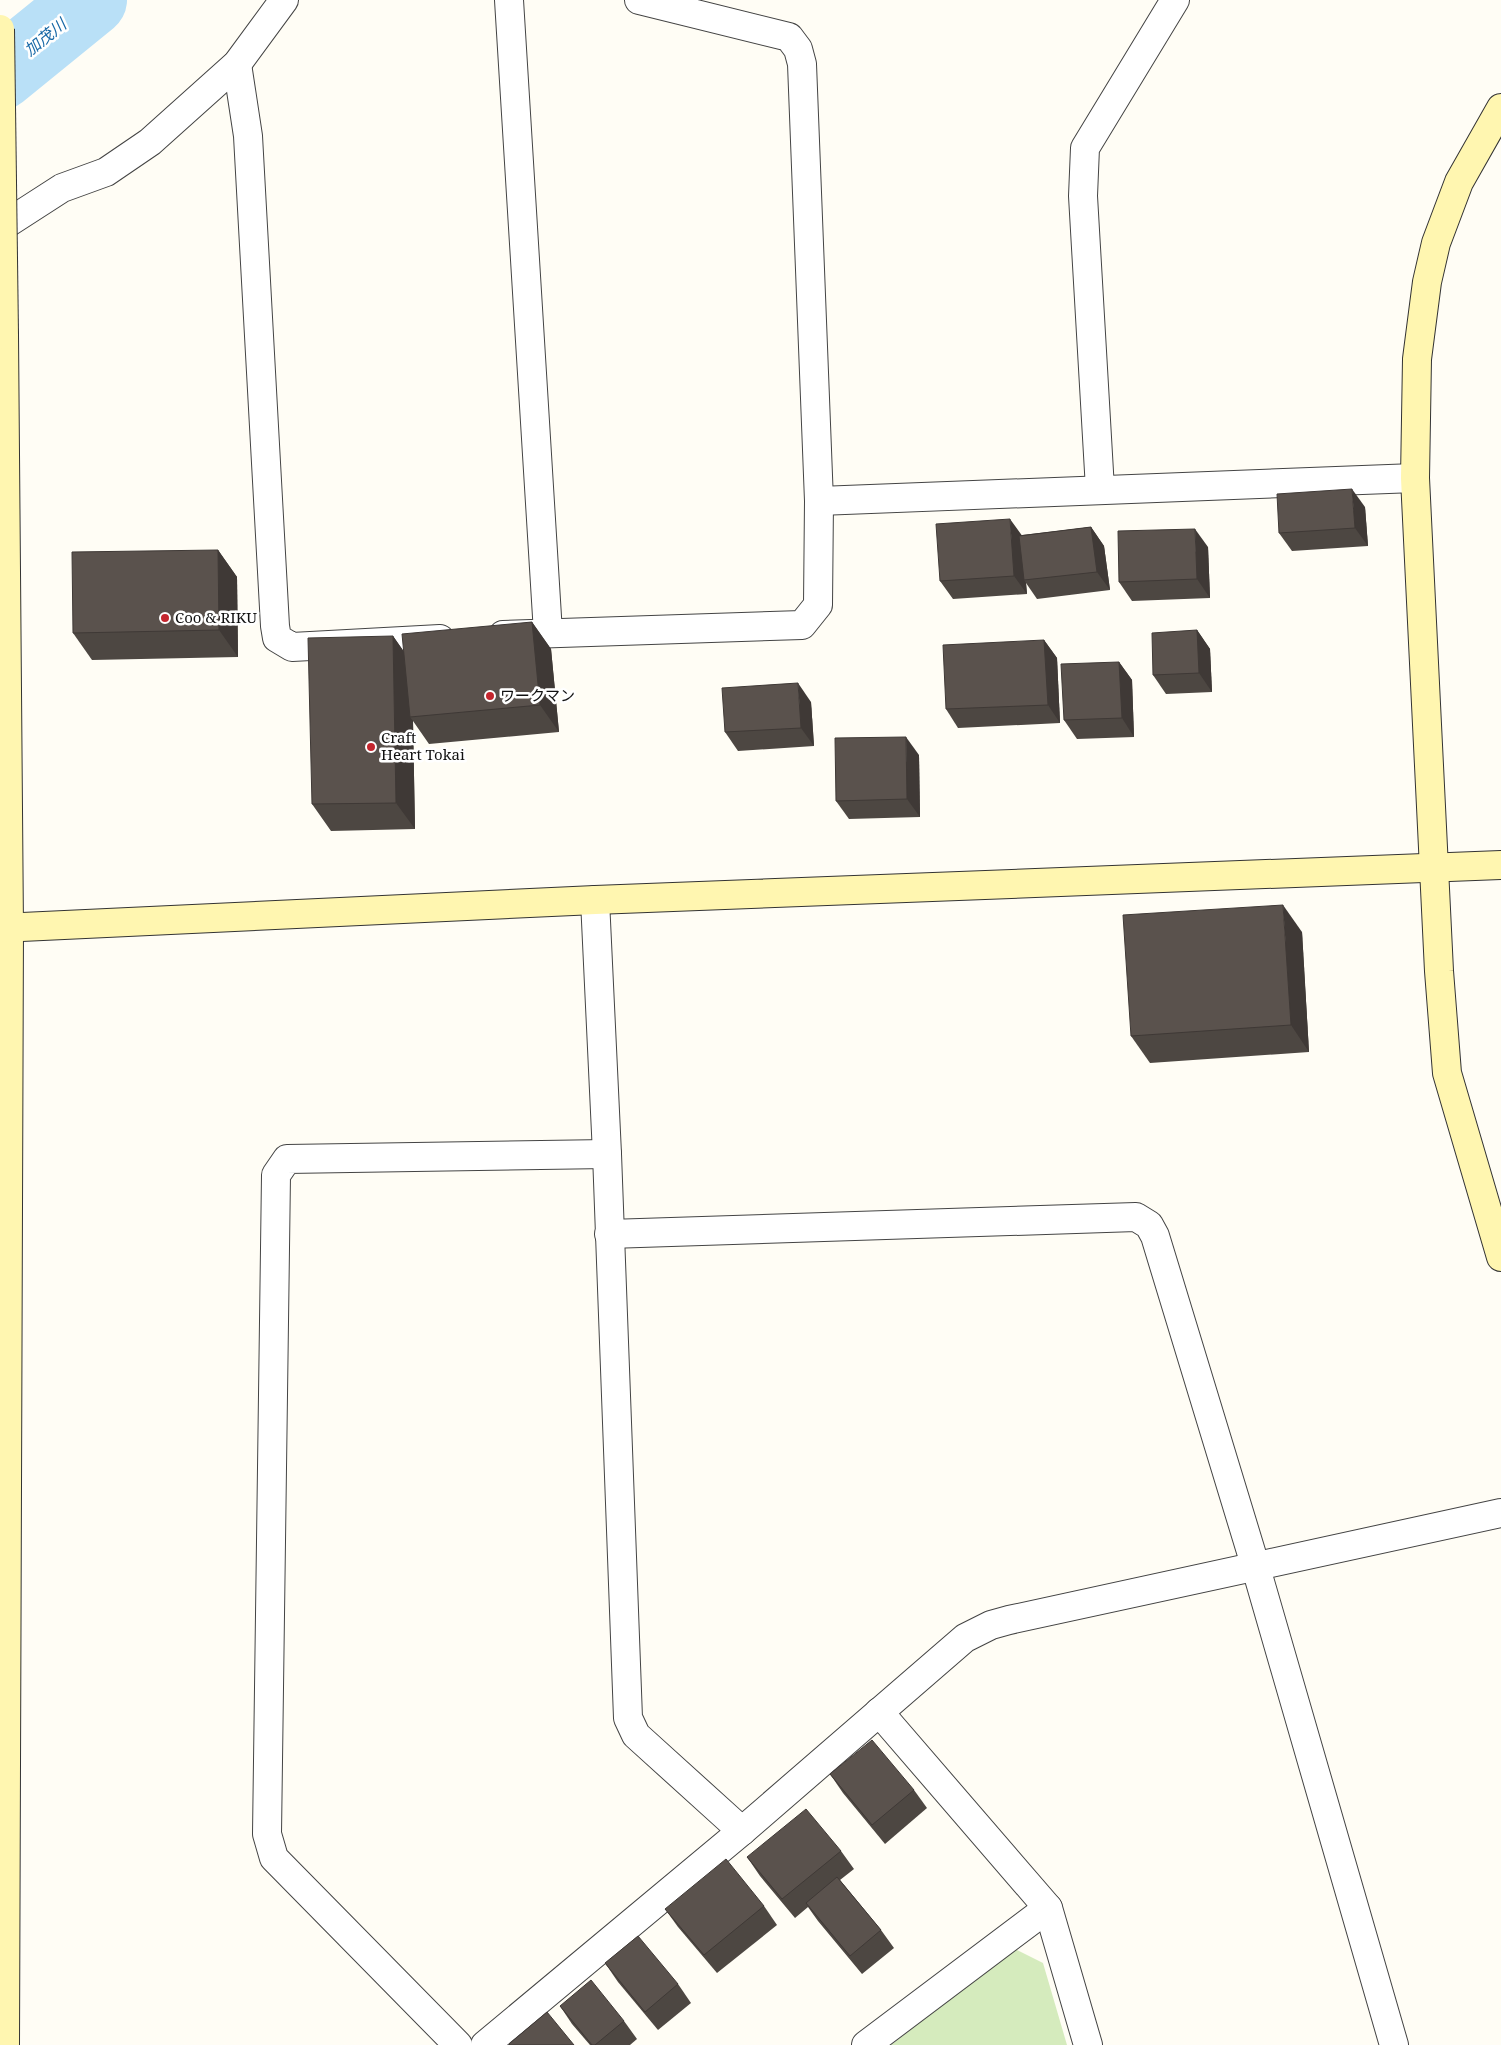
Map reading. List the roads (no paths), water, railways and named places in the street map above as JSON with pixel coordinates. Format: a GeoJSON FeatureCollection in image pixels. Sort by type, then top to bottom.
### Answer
{"type":"FeatureCollection","features":[{"type":"Feature","properties":{"kind":"street"},"geometry":{"type":"LineString","coordinates":[[0,228],[62,188],[106,172],[150,142],[237,64],[284,0]]}},
{"type":"Feature","properties":{"kind":"street"},"geometry":{"type":"LineString","coordinates":[[509,0],[548,632]]}},
{"type":"Feature","properties":{"kind":"street"},"geometry":{"type":"LineString","coordinates":[[237,64],[248,136],[274,616],[277,638],[292,647],[548,632],[802,625],[818,606],[819,501],[802,64],[798,50],[789,37],[639,0]]}},
{"type":"Feature","properties":{"kind":"street"},"geometry":{"type":"LineString","coordinates":[[1100,489],[1083,196],[1085,148],[1174,0]]}},
{"type":"Feature","properties":{"kind":"street"},"geometry":{"type":"LineString","coordinates":[[0,29],[4,335],[5,2045]]}},
{"type":"Feature","properties":{"kind":"street"},"geometry":{"type":"LineString","coordinates":[[1501,108],[1459,182],[1436,243],[1427,282],[1417,359],[1415,478],[1439,971],[1447,1072],[1501,1257]]}},
{"type":"Feature","properties":{"kind":"street"},"geometry":{"type":"LineString","coordinates":[[819,501],[1415,478]]}},
{"type":"Feature","properties":{"kind":"street"},"geometry":{"type":"LineString","coordinates":[[4,928],[595,900],[1501,865]]}},
{"type":"Feature","properties":{"kind":"street"},"geometry":{"type":"LineString","coordinates":[[595,900],[607,1154],[628,1718],[636,1735],[742,1831]]}},
{"type":"Feature","properties":{"kind":"street"},"geometry":{"type":"LineString","coordinates":[[458,2045],[274,1858],[267,1834],[276,1175],[286,1159],[607,1154]]}},
{"type":"Feature","properties":{"kind":"street"},"geometry":{"type":"LineString","coordinates":[[609,1234],[1136,1217],[1149,1225],[1256,1568],[1394,2045]]}},
{"type":"Feature","properties":{"kind":"street"},"geometry":{"type":"LineString","coordinates":[[485,2045],[742,1831],[965,1638],[991,1625],[1501,1513]]}},
{"type":"Feature","properties":{"kind":"street"},"geometry":{"type":"LineString","coordinates":[[879,1712],[1048,1908],[1088,2045]]}},
{"type":"Feature","properties":{"kind":"street"},"geometry":{"type":"LineString","coordinates":[[866,2045],[1048,1908]]}},
{"type":"Feature","properties":{"kind":"waterway","name":"加茂川"},"geometry":{"type":"LineString","coordinates":[[0,74],[91,0]]}},
{"type":"Feature","properties":{"kind":"place","name":"Coo & RIKU"},"geometry":{"type":"Point","coordinates":[165,618]}},
{"type":"Feature","properties":{"kind":"place","name":"ワークマン"},"geometry":{"type":"Point","coordinates":[490,696]}},
{"type":"Feature","properties":{"kind":"place","name":"Craft Heart Tokai"},"geometry":{"type":"Point","coordinates":[371,747]}}]}
